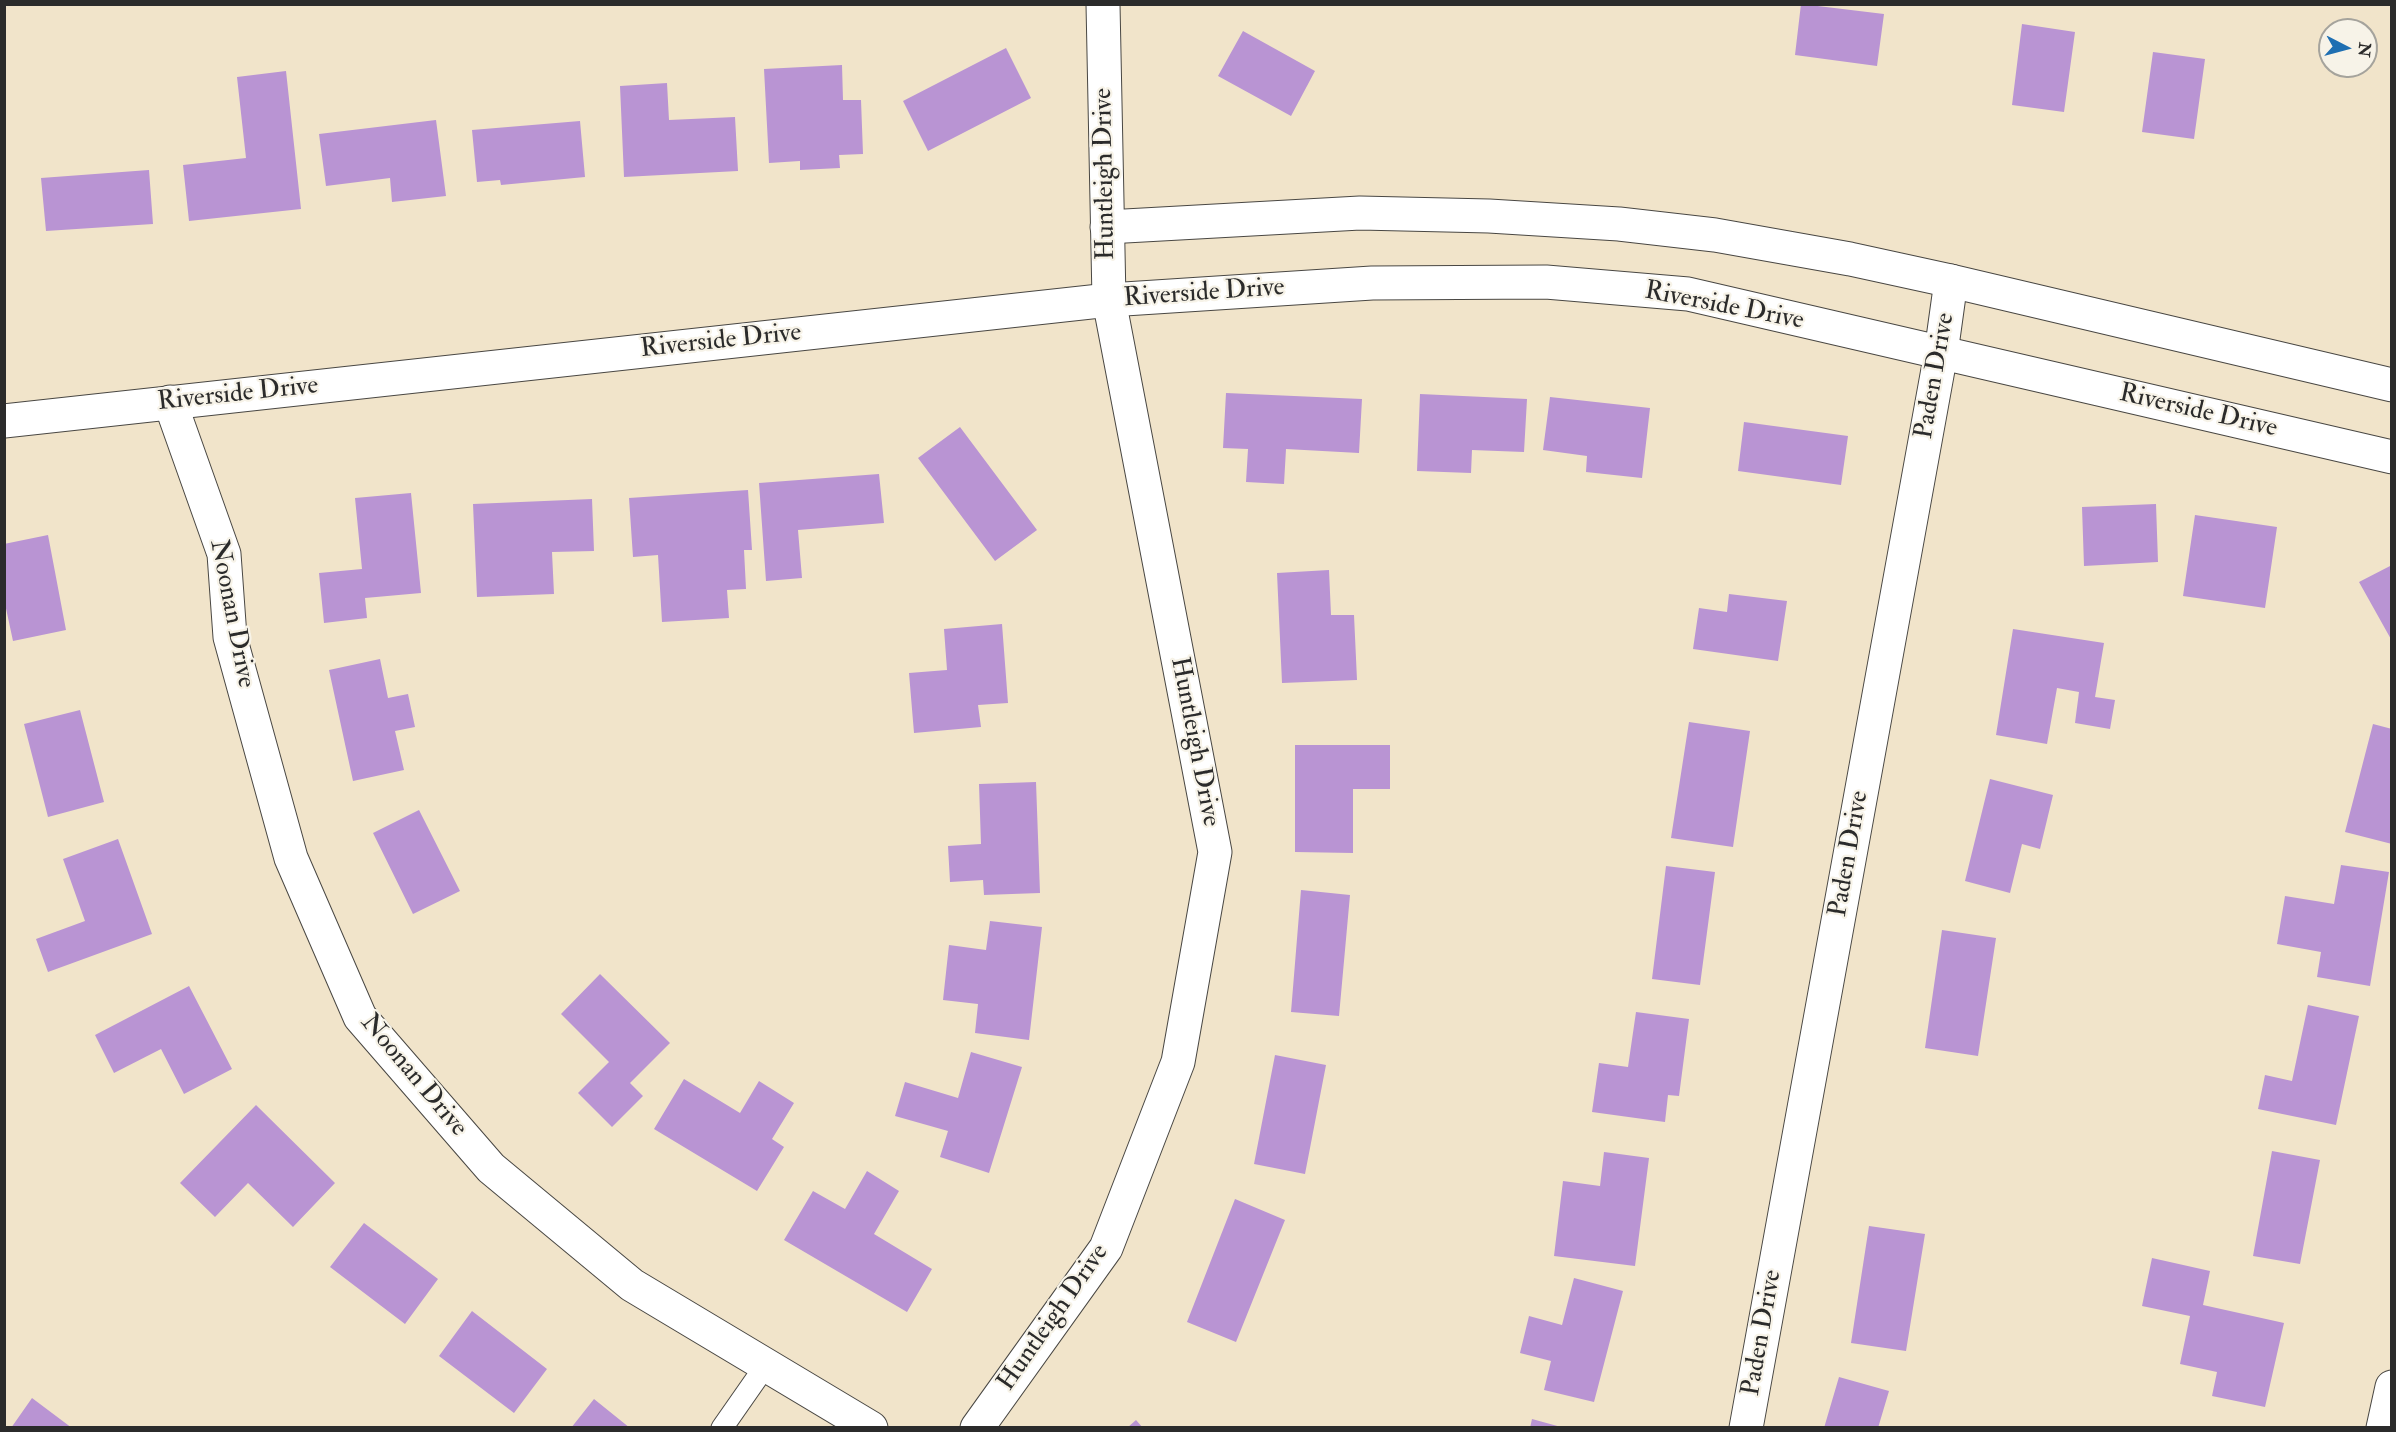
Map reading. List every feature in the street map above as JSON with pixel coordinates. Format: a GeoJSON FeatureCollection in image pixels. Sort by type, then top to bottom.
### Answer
{"type":"FeatureCollection","features":[{"type":"Feature","properties":{"kind":"street","name":"Huntleigh Drive"},"geometry":{"type":"LineString","coordinates":[[977,1428],[1106,1248],[1178,1062],[1215,852],[1109,300],[1103,4]]}},
{"type":"Feature","properties":{"kind":"street"},"geometry":{"type":"LineString","coordinates":[[1107,227],[1360,213],[1512,217],[1619,224],[1714,234],[1850,259],[1952,281],[2391,385]]}},
{"type":"Feature","properties":{"kind":"street","name":"Paden Drive"},"geometry":{"type":"LineString","coordinates":[[1746,1428],[1941,353],[1952,281]]}},
{"type":"Feature","properties":{"kind":"street","name":"Riverside Drive"},"geometry":{"type":"LineString","coordinates":[[4,421],[1109,300],[1372,283],[1546,282],[1688,294],[2391,457]]}},
{"type":"Feature","properties":{"kind":"street","name":"Noonan Drive"},"geometry":{"type":"LineString","coordinates":[[170,402],[224,554],[230,638],[291,858],[360,1017],[491,1168],[632,1285],[871,1428]]}},
{"type":"Feature","properties":{"kind":"street"},"geometry":{"type":"LineString","coordinates":[[2383,1428],[2391,1387]]}},
{"type":"Feature","properties":{"kind":"lane"},"geometry":{"type":"LineString","coordinates":[[722,1428],[766,1365]]}},
{"type":"Feature","properties":{"kind":"building"},"geometry":{"type":"Polygon","coordinates":[[[1801,4],[1884,14],[1877,66],[1795,55],[1801,4]]]}},
{"type":"Feature","properties":{"kind":"building"},"geometry":{"type":"Polygon","coordinates":[[[2022,24],[2075,32],[2064,112],[2012,105],[2022,24]]]}},
{"type":"Feature","properties":{"kind":"building"},"geometry":{"type":"Polygon","coordinates":[[[1243,31],[1315,71],[1291,116],[1218,76],[1243,31]]]}},
{"type":"Feature","properties":{"kind":"building"},"geometry":{"type":"Polygon","coordinates":[[[1006,48],[1031,98],[928,151],[903,101],[1006,48]]]}},
{"type":"Feature","properties":{"kind":"building"},"geometry":{"type":"Polygon","coordinates":[[[2153,52],[2205,59],[2194,139],[2142,132],[2153,52]]]}},
{"type":"Feature","properties":{"kind":"building"},"geometry":{"type":"Polygon","coordinates":[[[842,65],[843,100],[861,100],[863,154],[839,155],[840,168],[800,170],[800,161],[769,163],[764,69],[842,65]]]}},
{"type":"Feature","properties":{"kind":"building"},"geometry":{"type":"Polygon","coordinates":[[[286,71],[301,209],[189,221],[183,165],[246,158],[237,77],[286,71]]]}},
{"type":"Feature","properties":{"kind":"building"},"geometry":{"type":"Polygon","coordinates":[[[667,83],[669,120],[735,117],[738,171],[624,177],[620,86],[667,83]]]}},
{"type":"Feature","properties":{"kind":"building"},"geometry":{"type":"Polygon","coordinates":[[[436,120],[446,196],[392,202],[390,178],[326,186],[319,134],[436,120]]]}},
{"type":"Feature","properties":{"kind":"building"},"geometry":{"type":"Polygon","coordinates":[[[580,121],[585,177],[501,185],[500,180],[477,182],[472,130],[580,121]]]}},
{"type":"Feature","properties":{"kind":"building"},"geometry":{"type":"Polygon","coordinates":[[[149,170],[153,224],[46,231],[41,178],[149,170]]]}},
{"type":"Feature","properties":{"kind":"building"},"geometry":{"type":"Polygon","coordinates":[[[1226,393],[1362,399],[1359,453],[1286,449],[1284,484],[1246,482],[1248,449],[1223,448],[1226,393]]]}},
{"type":"Feature","properties":{"kind":"building"},"geometry":{"type":"Polygon","coordinates":[[[1420,394],[1527,399],[1524,452],[1472,450],[1471,473],[1417,471],[1420,394]]]}},
{"type":"Feature","properties":{"kind":"building"},"geometry":{"type":"Polygon","coordinates":[[[1550,397],[1650,408],[1642,478],[1586,472],[1587,456],[1543,450],[1550,397]]]}},
{"type":"Feature","properties":{"kind":"building"},"geometry":{"type":"Polygon","coordinates":[[[1744,422],[1848,436],[1841,485],[1738,471],[1744,422]]]}},
{"type":"Feature","properties":{"kind":"building"},"geometry":{"type":"Polygon","coordinates":[[[960,427],[1037,530],[995,561],[918,458],[960,427]]]}},
{"type":"Feature","properties":{"kind":"building"},"geometry":{"type":"Polygon","coordinates":[[[879,474],[884,523],[798,530],[802,578],[766,581],[759,483],[879,474]]]}},
{"type":"Feature","properties":{"kind":"building"},"geometry":{"type":"Polygon","coordinates":[[[748,490],[752,550],[744,550],[746,589],[727,590],[729,618],[662,622],[658,555],[633,557],[629,498],[748,490]]]}},
{"type":"Feature","properties":{"kind":"building"},"geometry":{"type":"Polygon","coordinates":[[[411,493],[421,593],[365,598],[367,618],[324,623],[319,573],[362,569],[355,498],[411,493]]]}},
{"type":"Feature","properties":{"kind":"building"},"geometry":{"type":"Polygon","coordinates":[[[592,499],[594,551],[552,552],[554,594],[477,597],[473,504],[592,499]]]}},
{"type":"Feature","properties":{"kind":"building"},"geometry":{"type":"Polygon","coordinates":[[[2156,504],[2158,562],[2084,566],[2082,507],[2156,504]]]}},
{"type":"Feature","properties":{"kind":"building"},"geometry":{"type":"Polygon","coordinates":[[[2195,515],[2277,527],[2265,608],[2183,596],[2195,515]]]}},
{"type":"Feature","properties":{"kind":"building"},"geometry":{"type":"Polygon","coordinates":[[[48,535],[66,630],[13,641],[4,599],[4,544],[48,535]]]}},
{"type":"Feature","properties":{"kind":"building"},"geometry":{"type":"Polygon","coordinates":[[[2392,565],[2392,641],[2359,582],[2392,565]]]}},
{"type":"Feature","properties":{"kind":"building"},"geometry":{"type":"Polygon","coordinates":[[[1329,570],[1331,615],[1354,615],[1357,680],[1282,683],[1277,573],[1329,570]]]}},
{"type":"Feature","properties":{"kind":"building"},"geometry":{"type":"Polygon","coordinates":[[[1729,594],[1787,601],[1778,661],[1693,649],[1699,608],[1727,612],[1729,594]]]}},
{"type":"Feature","properties":{"kind":"building"},"geometry":{"type":"Polygon","coordinates":[[[1002,624],[1008,703],[978,705],[981,727],[914,733],[909,673],[947,670],[944,629],[1002,624]]]}},
{"type":"Feature","properties":{"kind":"building"},"geometry":{"type":"Polygon","coordinates":[[[2013,629],[2104,643],[2095,697],[2115,700],[2110,729],[2075,723],[2079,692],[2057,688],[2047,744],[1996,735],[2013,629]]]}},
{"type":"Feature","properties":{"kind":"building"},"geometry":{"type":"Polygon","coordinates":[[[380,659],[388,698],[408,694],[415,727],[395,731],[404,770],[353,781],[329,670],[380,659]]]}},
{"type":"Feature","properties":{"kind":"building"},"geometry":{"type":"Polygon","coordinates":[[[80,710],[104,802],[48,817],[24,724],[80,710]]]}},
{"type":"Feature","properties":{"kind":"building"},"geometry":{"type":"Polygon","coordinates":[[[1689,722],[1750,731],[1733,847],[1671,838],[1689,722]]]}},
{"type":"Feature","properties":{"kind":"building"},"geometry":{"type":"Polygon","coordinates":[[[2373,724],[2392,729],[2392,844],[2345,832],[2373,724]]]}},
{"type":"Feature","properties":{"kind":"building"},"geometry":{"type":"Polygon","coordinates":[[[1295,745],[1390,745],[1390,789],[1353,789],[1353,853],[1295,852],[1295,745]]]}},
{"type":"Feature","properties":{"kind":"building"},"geometry":{"type":"Polygon","coordinates":[[[1990,779],[2053,795],[2040,849],[2022,844],[2010,893],[1965,881],[1990,779]]]}},
{"type":"Feature","properties":{"kind":"building"},"geometry":{"type":"Polygon","coordinates":[[[1036,782],[1040,893],[984,895],[983,880],[950,882],[948,846],[981,844],[979,784],[1036,782]]]}},
{"type":"Feature","properties":{"kind":"building"},"geometry":{"type":"Polygon","coordinates":[[[419,810],[460,891],[413,914],[373,833],[419,810]]]}},
{"type":"Feature","properties":{"kind":"building"},"geometry":{"type":"Polygon","coordinates":[[[118,839],[152,934],[48,972],[36,939],[85,921],[63,859],[118,839]]]}},
{"type":"Feature","properties":{"kind":"building"},"geometry":{"type":"Polygon","coordinates":[[[2341,865],[2389,872],[2370,986],[2317,977],[2321,952],[2277,944],[2285,896],[2334,904],[2341,865]]]}},
{"type":"Feature","properties":{"kind":"building"},"geometry":{"type":"Polygon","coordinates":[[[1666,866],[1715,872],[1700,985],[1652,979],[1666,866]]]}},
{"type":"Feature","properties":{"kind":"building"},"geometry":{"type":"Polygon","coordinates":[[[1301,890],[1350,895],[1339,1016],[1291,1012],[1301,890]]]}},
{"type":"Feature","properties":{"kind":"building"},"geometry":{"type":"Polygon","coordinates":[[[990,921],[1042,927],[1029,1040],[975,1033],[978,1004],[943,1000],[949,945],[986,950],[990,921]]]}},
{"type":"Feature","properties":{"kind":"building"},"geometry":{"type":"Polygon","coordinates":[[[1942,930],[1996,938],[1978,1056],[1925,1048],[1942,930]]]}},
{"type":"Feature","properties":{"kind":"building"},"geometry":{"type":"Polygon","coordinates":[[[600,974],[670,1043],[630,1083],[643,1096],[612,1127],[578,1093],[609,1062],[561,1014],[600,974]]]}},
{"type":"Feature","properties":{"kind":"building"},"geometry":{"type":"Polygon","coordinates":[[[189,986],[232,1069],[184,1094],[161,1049],[114,1073],[95,1035],[189,986]]]}},
{"type":"Feature","properties":{"kind":"building"},"geometry":{"type":"Polygon","coordinates":[[[2308,1005],[2359,1016],[2336,1125],[2258,1109],[2265,1075],[2292,1081],[2308,1005]]]}},
{"type":"Feature","properties":{"kind":"building"},"geometry":{"type":"Polygon","coordinates":[[[1636,1012],[1689,1019],[1679,1096],[1668,1095],[1665,1122],[1592,1112],[1599,1063],[1628,1067],[1636,1012]]]}},
{"type":"Feature","properties":{"kind":"building"},"geometry":{"type":"Polygon","coordinates":[[[971,1052],[1022,1067],[989,1173],[940,1157],[948,1131],[895,1116],[905,1082],[958,1098],[971,1052]]]}},
{"type":"Feature","properties":{"kind":"building"},"geometry":{"type":"Polygon","coordinates":[[[1275,1055],[1326,1065],[1305,1174],[1254,1164],[1275,1055]]]}},
{"type":"Feature","properties":{"kind":"building"},"geometry":{"type":"Polygon","coordinates":[[[684,1079],[740,1113],[759,1081],[794,1103],[772,1139],[784,1147],[757,1191],[654,1129],[684,1079]]]}},
{"type":"Feature","properties":{"kind":"building"},"geometry":{"type":"Polygon","coordinates":[[[256,1105],[335,1183],[293,1227],[248,1183],[215,1217],[180,1183],[256,1105]]]}},
{"type":"Feature","properties":{"kind":"building"},"geometry":{"type":"Polygon","coordinates":[[[2272,1151],[2320,1160],[2300,1264],[2253,1256],[2272,1151]]]}},
{"type":"Feature","properties":{"kind":"building"},"geometry":{"type":"Polygon","coordinates":[[[1604,1152],[1649,1158],[1635,1266],[1554,1256],[1563,1181],[1600,1186],[1604,1152]]]}},
{"type":"Feature","properties":{"kind":"building"},"geometry":{"type":"Polygon","coordinates":[[[867,1171],[899,1191],[874,1234],[932,1269],[907,1312],[784,1240],[813,1191],[845,1209],[867,1171]]]}},
{"type":"Feature","properties":{"kind":"building"},"geometry":{"type":"Polygon","coordinates":[[[1235,1199],[1285,1220],[1236,1342],[1187,1322],[1235,1199]]]}},
{"type":"Feature","properties":{"kind":"building"},"geometry":{"type":"Polygon","coordinates":[[[364,1223],[438,1279],[405,1324],[330,1267],[364,1223]]]}},
{"type":"Feature","properties":{"kind":"building"},"geometry":{"type":"Polygon","coordinates":[[[1869,1226],[1925,1234],[1906,1351],[1851,1343],[1869,1226]]]}},
{"type":"Feature","properties":{"kind":"building"},"geometry":{"type":"Polygon","coordinates":[[[2152,1258],[2210,1271],[2203,1305],[2284,1323],[2265,1407],[2212,1396],[2217,1372],[2180,1364],[2190,1316],[2142,1306],[2152,1258]]]}},
{"type":"Feature","properties":{"kind":"building"},"geometry":{"type":"Polygon","coordinates":[[[1574,1278],[1623,1291],[1594,1402],[1544,1390],[1551,1361],[1520,1353],[1529,1316],[1562,1325],[1574,1278]]]}},
{"type":"Feature","properties":{"kind":"building"},"geometry":{"type":"Polygon","coordinates":[[[472,1311],[547,1369],[514,1413],[439,1356],[472,1311]]]}},
{"type":"Feature","properties":{"kind":"building"},"geometry":{"type":"Polygon","coordinates":[[[1839,1377],[1889,1391],[1878,1428],[1824,1428],[1839,1377]]]}},
{"type":"Feature","properties":{"kind":"building"},"geometry":{"type":"Polygon","coordinates":[[[32,1398],[72,1428],[11,1428],[32,1398]]]}},
{"type":"Feature","properties":{"kind":"building"},"geometry":{"type":"Polygon","coordinates":[[[594,1399],[630,1428],[571,1428],[594,1399]]]}},
{"type":"Feature","properties":{"kind":"building"},"geometry":{"type":"Polygon","coordinates":[[[1532,1419],[1561,1427],[1561,1428],[1530,1428],[1532,1419]]]}},
{"type":"Feature","properties":{"kind":"building"},"geometry":{"type":"Polygon","coordinates":[[[1136,1420],[1143,1428],[1127,1428],[1136,1420]]]}}]}
